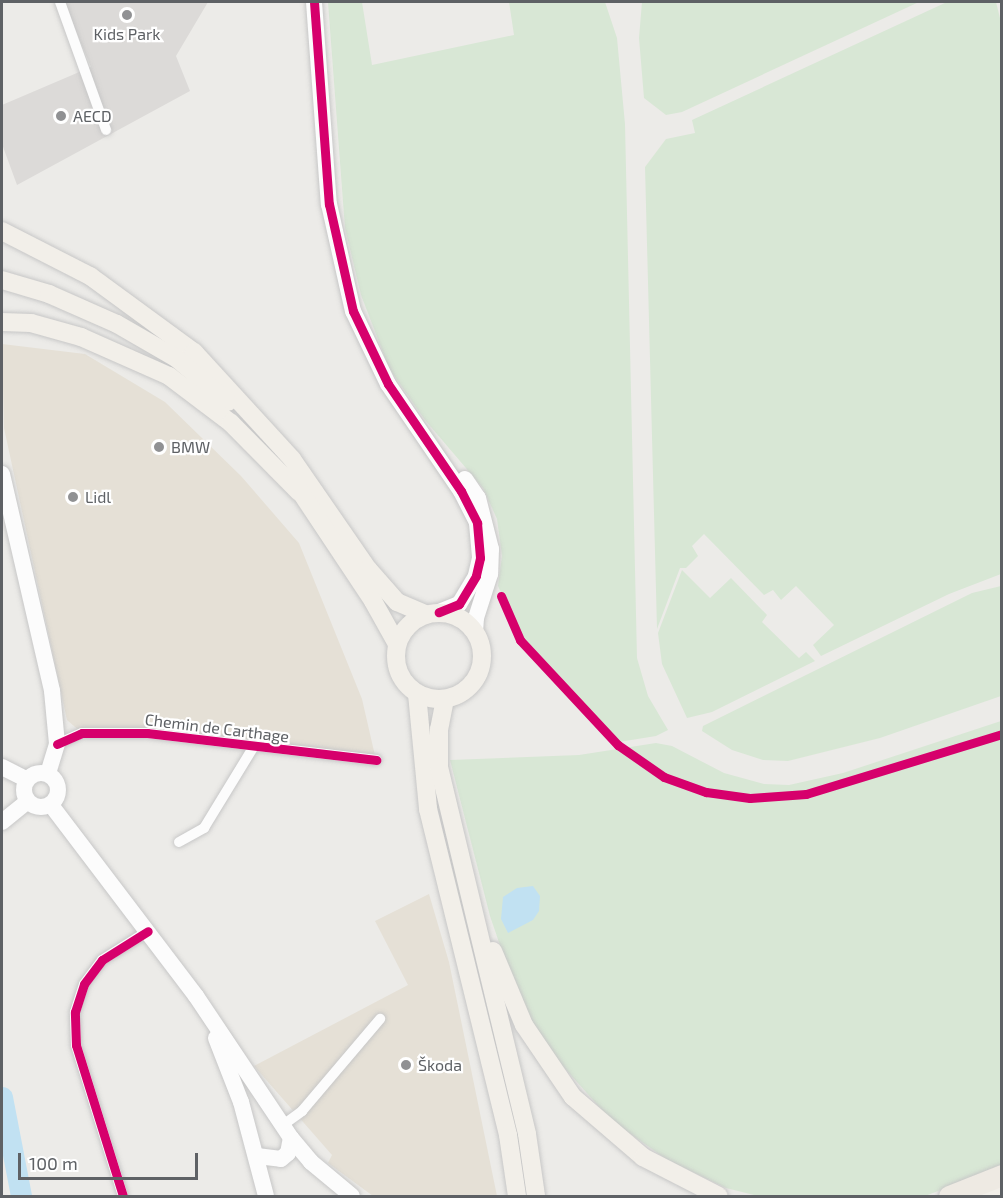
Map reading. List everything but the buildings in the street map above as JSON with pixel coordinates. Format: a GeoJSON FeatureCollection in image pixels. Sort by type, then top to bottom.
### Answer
{"type":"FeatureCollection","features":[{"type":"Feature","properties":{"kind":"highway"},"geometry":{"type":"LineString","coordinates":[[949,1197],[1002,1175]]}},
{"type":"Feature","properties":{"kind":"main road"},"geometry":{"type":"LineString","coordinates":[[314,2],[330,204],[339,260],[371,353],[404,411],[440,457],[473,513],[480,558],[476,576],[465,596],[452,609],[432,613],[402,631],[397,644],[398,673],[417,694],[428,809],[480,1011],[513,1169],[515,1197]]}},
{"type":"Feature","properties":{"kind":"main road"},"geometry":{"type":"LineString","coordinates":[[2,231],[90,276],[163,326],[235,393],[292,459],[385,588],[403,606],[460,618],[476,632]]}},
{"type":"Feature","properties":{"kind":"main road"},"geometry":{"type":"LineString","coordinates":[[2,280],[49,294],[117,324],[197,374],[292,459]]}},
{"type":"Feature","properties":{"kind":"main road"},"geometry":{"type":"LineString","coordinates":[[2,322],[60,330],[108,346],[161,372],[187,387],[231,423],[299,492]]}},
{"type":"Feature","properties":{"kind":"main road"},"geometry":{"type":"LineString","coordinates":[[197,374],[280,462],[373,601],[397,644]]}},
{"type":"Feature","properties":{"kind":"main road"},"geometry":{"type":"LineString","coordinates":[[417,694],[445,699],[459,694],[478,674],[482,660],[476,632],[476,618],[490,574],[490,534],[471,486],[440,457]]}},
{"type":"Feature","properties":{"kind":"main road"},"geometry":{"type":"LineString","coordinates":[[2,474],[52,691],[57,744],[48,774]]}},
{"type":"Feature","properties":{"kind":"main road"},"geometry":{"type":"LineString","coordinates":[[445,699],[439,729],[439,768],[527,1134],[536,1197]]}},
{"type":"Feature","properties":{"kind":"main road"},"geometry":{"type":"LineString","coordinates":[[2,767],[27,780]]}},
{"type":"Feature","properties":{"kind":"main road"},"geometry":{"type":"LineString","coordinates":[[37,773],[48,774],[58,788],[51,805],[37,808],[27,802],[23,792],[27,780],[37,773]]}},
{"type":"Feature","properties":{"kind":"main road"},"geometry":{"type":"LineString","coordinates":[[2,822],[27,802]]}},
{"type":"Feature","properties":{"kind":"main road"},"geometry":{"type":"LineString","coordinates":[[51,805],[196,996],[287,1132],[311,1162],[352,1197]]}},
{"type":"Feature","properties":{"kind":"main road"},"geometry":{"type":"LineString","coordinates":[[461,861],[512,1002],[558,1078],[593,1116],[643,1157],[719,1197]]}},
{"type":"Feature","properties":{"kind":"main road"},"geometry":{"type":"LineString","coordinates":[[196,996],[229,1066],[257,1156],[266,1197]]}},
{"type":"Feature","properties":{"kind":"main road"},"geometry":{"type":"LineString","coordinates":[[257,1156],[281,1159],[288,1153],[287,1132]]}},
{"type":"Feature","properties":{"kind":"main road"},"geometry":{"type":"LineString","coordinates":[[985,1197],[1002,1192]]}},
{"type":"Feature","properties":{"kind":"main road"},"geometry":{"type":"LineString","coordinates":[[994,1197],[1002,1192]]}},
{"type":"Feature","properties":{"kind":"street"},"geometry":{"type":"LineString","coordinates":[[60,2],[106,130]]}},
{"type":"Feature","properties":{"kind":"street","name":"Chemin de Carthage"},"geometry":{"type":"LineString","coordinates":[[57,744],[82,733],[147,733],[376,760]]}},
{"type":"Feature","properties":{"kind":"street"},"geometry":{"type":"LineString","coordinates":[[179,842],[204,828],[254,746]]}},
{"type":"Feature","properties":{"kind":"street"},"geometry":{"type":"LineString","coordinates":[[123,1197],[76,1045],[75,1012],[84,984],[102,960],[148,931]]}},
{"type":"Feature","properties":{"kind":"street"},"geometry":{"type":"LineString","coordinates":[[287,1132],[380,1019]]}},
{"type":"Feature","properties":{"kind":"shaded area"},"geometry":{"type":"Polygon","coordinates":[[[64,2],[208,2],[176,56],[190,91],[17,185],[2,144],[2,105],[91,67],[64,2]]]}},
{"type":"Feature","properties":{"kind":"shaded area"},"geometry":{"type":"Polygon","coordinates":[[[2,344],[85,354],[165,402],[241,476],[299,543],[362,699],[376,760],[194,738],[82,733],[67,720],[4,428],[2,344]]]}},
{"type":"Feature","properties":{"kind":"shaded area"},"geometry":{"type":"Polygon","coordinates":[[[429,894],[449,962],[497,1196],[373,1196],[328,1163],[332,1155],[254,1066],[408,985],[375,921],[429,894]]]}},
{"type":"Feature","properties":{"kind":"green space"},"geometry":{"type":"Polygon","coordinates":[[[328,2],[362,2],[372,65],[514,35],[509,2],[605,2],[617,38],[625,124],[637,658],[648,696],[668,730],[656,736],[619,742],[524,641],[498,586],[502,556],[497,519],[483,488],[425,420],[389,368],[361,295],[345,228],[328,2]]]}},
{"type":"Feature","properties":{"kind":"green space"},"geometry":{"type":"Polygon","coordinates":[[[642,2],[919,2],[682,112],[666,115],[644,98],[639,38],[642,2]]]}},
{"type":"Feature","properties":{"kind":"green space"},"geometry":{"type":"Polygon","coordinates":[[[947,2],[996,2],[1001,22],[1001,574],[949,594],[821,656],[813,645],[834,625],[796,586],[781,600],[773,590],[764,595],[704,534],[692,546],[698,556],[686,568],[680,568],[657,629],[645,167],[666,139],[695,133],[692,120],[947,2]]]}},
{"type":"Feature","properties":{"kind":"green space"},"geometry":{"type":"Polygon","coordinates":[[[682,570],[710,598],[731,578],[767,615],[762,622],[799,658],[806,652],[815,661],[712,712],[687,718],[662,664],[658,633],[682,570]]]}},
{"type":"Feature","properties":{"kind":"green space"},"geometry":{"type":"Polygon","coordinates":[[[1001,586],[1001,696],[880,738],[788,761],[763,760],[732,750],[702,731],[703,726],[972,593],[1001,586]]]}},
{"type":"Feature","properties":{"kind":"green space"},"geometry":{"type":"Polygon","coordinates":[[[1001,721],[1001,1167],[925,1196],[758,1196],[726,1188],[666,1159],[611,1120],[543,1044],[517,995],[490,916],[450,760],[579,755],[656,743],[672,746],[724,773],[764,784],[789,785],[843,773],[1001,721]]]}},
{"type":"Feature","properties":{"kind":"water"},"geometry":{"type":"Polygon","coordinates":[[[533,886],[540,896],[539,911],[533,920],[508,933],[501,919],[503,897],[517,888],[533,886]]]}},
{"type":"Feature","properties":{"kind":"waterway"},"geometry":{"type":"LineString","coordinates":[[2,1097],[21,1196]]}},
{"type":"Feature","properties":{"kind":"cycle path"},"geometry":{"type":"LineString","coordinates":[[314,2],[329,204],[353,311],[388,384],[461,491],[477,523],[480,558],[476,576],[459,604],[439,612]]}},
{"type":"Feature","properties":{"kind":"cycle path"},"geometry":{"type":"LineString","coordinates":[[501,596],[520,640],[618,745],[664,777],[706,792],[750,798],[806,794],[1002,734]]}},
{"type":"Feature","properties":{"kind":"cycle path"},"geometry":{"type":"LineString","coordinates":[[57,744],[82,733],[147,733],[376,760]]}},
{"type":"Feature","properties":{"kind":"cycle path"},"geometry":{"type":"LineString","coordinates":[[123,1196],[76,1045],[75,1012],[84,984],[102,960],[148,931]]}},
{"type":"Feature","properties":{"kind":"place","name":"Kids Park"},"geometry":{"type":"Point","coordinates":[127,15]}},
{"type":"Feature","properties":{"kind":"place","name":"AECD"},"geometry":{"type":"Point","coordinates":[61,116]}},
{"type":"Feature","properties":{"kind":"place","name":"BMW"},"geometry":{"type":"Point","coordinates":[159,447]}},
{"type":"Feature","properties":{"kind":"place","name":"Lidl"},"geometry":{"type":"Point","coordinates":[73,497]}},
{"type":"Feature","properties":{"kind":"place","name":"Škoda"},"geometry":{"type":"Point","coordinates":[406,1065]}}]}
